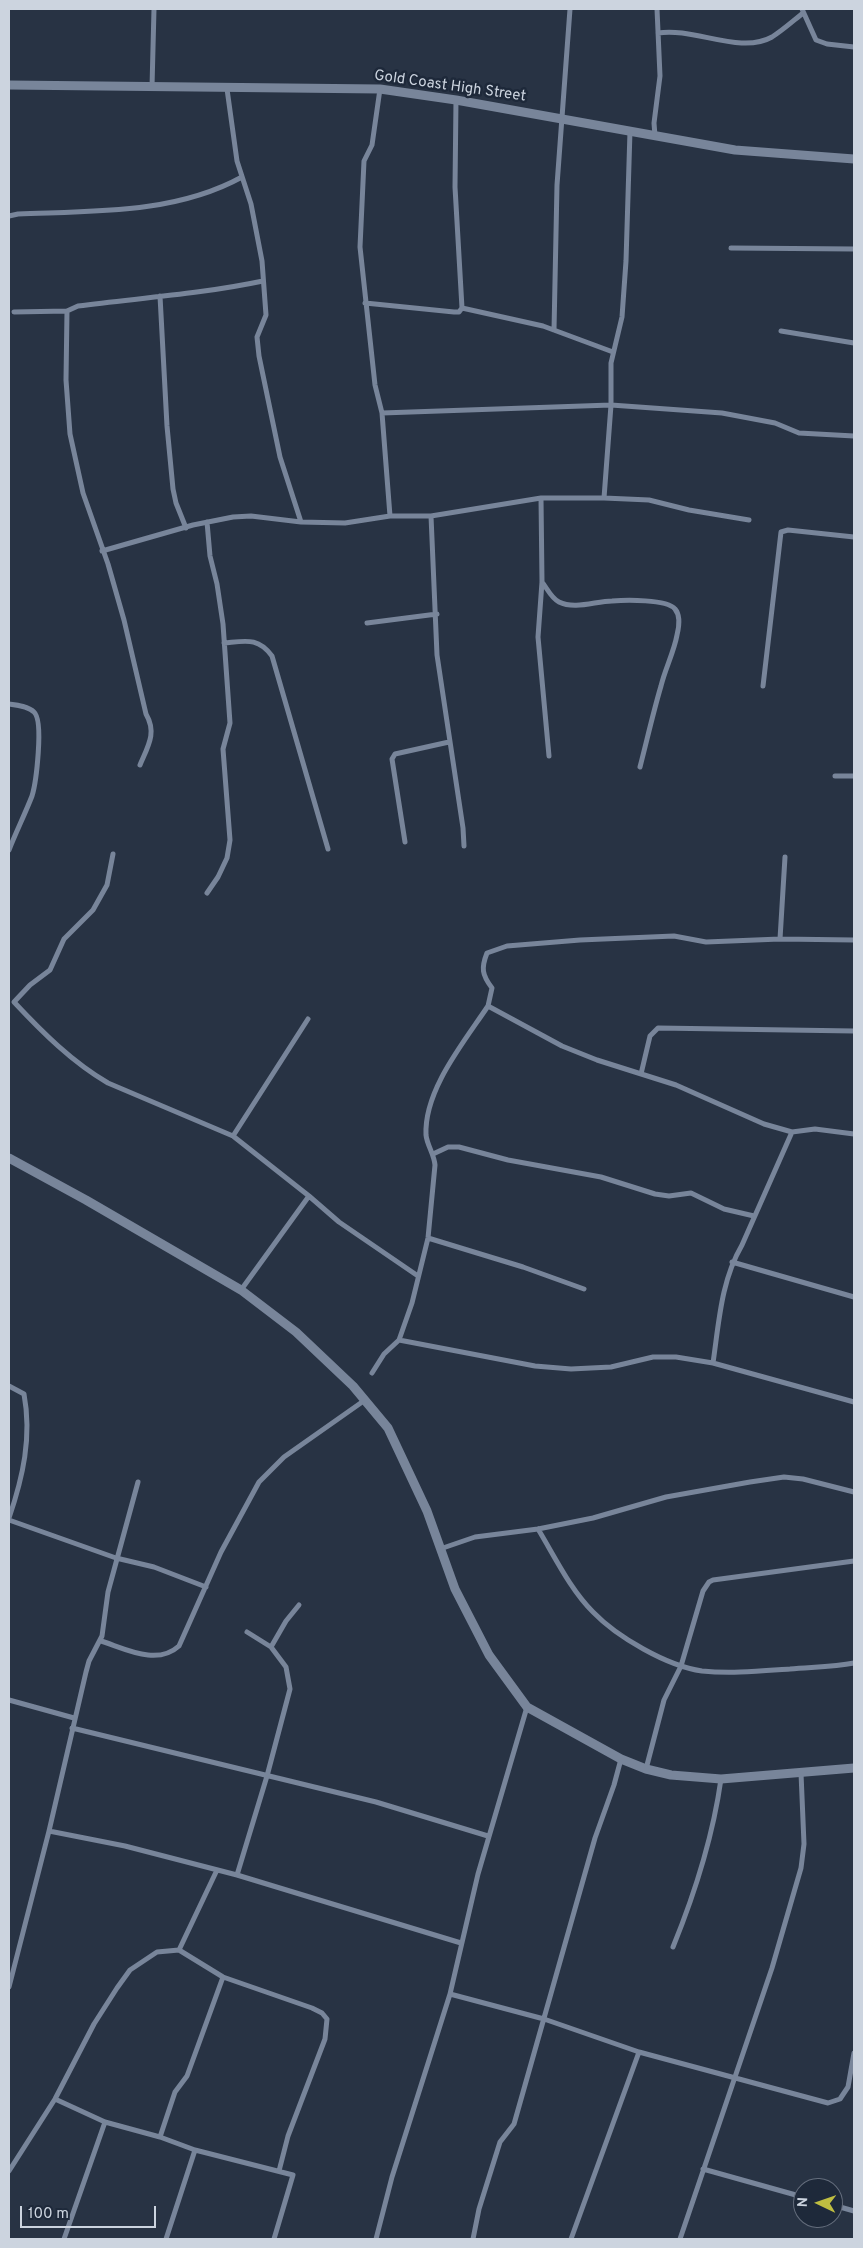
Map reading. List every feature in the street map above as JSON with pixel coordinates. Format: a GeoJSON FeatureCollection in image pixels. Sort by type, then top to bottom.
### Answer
{"type":"FeatureCollection","features":[{"type":"Feature","properties":{"kind":"street"},"geometry":{"type":"LineString","coordinates":[[152,87],[154,9]]}},
{"type":"Feature","properties":{"kind":"street"},"geometry":{"type":"LineString","coordinates":[[554,330],[557,185],[570,9]]}},
{"type":"Feature","properties":{"kind":"street"},"geometry":{"type":"LineString","coordinates":[[655,136],[654,123],[660,76],[657,9]]}},
{"type":"Feature","properties":{"kind":"street"},"geometry":{"type":"LineString","coordinates":[[658,33],[676,31],[720,40],[757,42],[772,37],[803,11],[816,40],[827,44],[854,47]]}},
{"type":"Feature","properties":{"kind":"street","name":"Gold Coast High Street"},"geometry":{"type":"LineString","coordinates":[[9,85],[380,90],[456,100],[735,150],[854,159]]}},
{"type":"Feature","properties":{"kind":"street"},"geometry":{"type":"LineString","coordinates":[[227,89],[233,141],[253,213],[262,261],[266,314],[257,337],[259,356],[280,457],[301,522]]}},
{"type":"Feature","properties":{"kind":"street"},"geometry":{"type":"LineString","coordinates":[[380,90],[372,146],[364,162],[360,247],[375,385],[382,413],[390,516]]}},
{"type":"Feature","properties":{"kind":"street"},"geometry":{"type":"LineString","coordinates":[[365,303],[454,312],[459,312],[462,308],[455,187],[456,100]]}},
{"type":"Feature","properties":{"kind":"street"},"geometry":{"type":"LineString","coordinates":[[604,498],[611,405],[612,352],[622,317],[626,260],[630,131]]}},
{"type":"Feature","properties":{"kind":"street"},"geometry":{"type":"LineString","coordinates":[[9,216],[157,204],[206,194],[242,177]]}},
{"type":"Feature","properties":{"kind":"street"},"geometry":{"type":"LineString","coordinates":[[730,248],[854,250]]}},
{"type":"Feature","properties":{"kind":"street"},"geometry":{"type":"LineString","coordinates":[[14,312],[68,311],[78,306],[207,292],[263,281]]}},
{"type":"Feature","properties":{"kind":"street"},"geometry":{"type":"LineString","coordinates":[[160,296],[167,426],[173,489],[176,503],[186,528]]}},
{"type":"Feature","properties":{"kind":"street"},"geometry":{"type":"LineString","coordinates":[[462,308],[554,330],[612,352]]}},
{"type":"Feature","properties":{"kind":"street"},"geometry":{"type":"LineString","coordinates":[[68,311],[66,380],[70,434],[83,493],[127,629],[146,714],[150,722],[152,736],[140,765]]}},
{"type":"Feature","properties":{"kind":"street"},"geometry":{"type":"LineString","coordinates":[[781,331],[854,343]]}},
{"type":"Feature","properties":{"kind":"street"},"geometry":{"type":"LineString","coordinates":[[382,413],[611,405],[722,413],[775,423],[799,433],[854,436]]}},
{"type":"Feature","properties":{"kind":"street"},"geometry":{"type":"LineString","coordinates":[[102,551],[207,522],[245,516],[301,522],[345,523],[390,516],[431,516],[541,498],[649,500],[689,510],[749,520]]}},
{"type":"Feature","properties":{"kind":"street"},"geometry":{"type":"LineString","coordinates":[[541,498],[542,582],[538,636],[549,756]]}},
{"type":"Feature","properties":{"kind":"street"},"geometry":{"type":"LineString","coordinates":[[431,516],[437,614],[437,655],[463,828],[464,846]]}},
{"type":"Feature","properties":{"kind":"street"},"geometry":{"type":"LineString","coordinates":[[207,522],[210,556],[220,601],[230,723],[223,749],[230,840],[227,858],[218,877],[207,893]]}},
{"type":"Feature","properties":{"kind":"street"},"geometry":{"type":"LineString","coordinates":[[764,686],[781,532],[788,530],[854,537]]}},
{"type":"Feature","properties":{"kind":"street"},"geometry":{"type":"LineString","coordinates":[[542,582],[559,602],[568,604],[590,604],[611,601],[656,602],[668,604],[675,608],[679,617],[677,636],[661,686],[640,767]]}},
{"type":"Feature","properties":{"kind":"street"},"geometry":{"type":"LineString","coordinates":[[367,623],[437,614]]}},
{"type":"Feature","properties":{"kind":"street"},"geometry":{"type":"LineString","coordinates":[[224,643],[248,641],[264,645],[272,656],[328,849]]}},
{"type":"Feature","properties":{"kind":"street"},"geometry":{"type":"LineString","coordinates":[[9,704],[28,708],[35,712],[39,720],[39,737],[33,792],[9,850]]}},
{"type":"Feature","properties":{"kind":"street"},"geometry":{"type":"LineString","coordinates":[[405,842],[392,759],[395,754],[449,742]]}},
{"type":"Feature","properties":{"kind":"street"},"geometry":{"type":"LineString","coordinates":[[835,776],[854,776]]}},
{"type":"Feature","properties":{"kind":"street"},"geometry":{"type":"LineString","coordinates":[[113,854],[106,885],[93,910],[64,939],[50,970],[30,985],[14,1002],[57,1046],[76,1059],[89,1072],[108,1083],[233,1136],[310,1196],[339,1222],[418,1276]]}},
{"type":"Feature","properties":{"kind":"street"},"geometry":{"type":"LineString","coordinates":[[780,939],[784,857]]}},
{"type":"Feature","properties":{"kind":"street"},"geometry":{"type":"LineString","coordinates":[[372,1373],[384,1354],[399,1340],[412,1303],[428,1238],[435,1165],[433,1154],[426,1138],[429,1109],[435,1091],[488,1006],[492,988],[483,977],[482,966],[487,953],[507,946],[580,940],[674,936],[706,942],[780,939],[854,940]]}},
{"type":"Feature","properties":{"kind":"street"},"geometry":{"type":"LineString","coordinates":[[488,1006],[562,1046],[597,1060],[693,1092],[764,1124],[792,1132],[815,1129],[854,1134]]}},
{"type":"Feature","properties":{"kind":"street"},"geometry":{"type":"LineString","coordinates":[[233,1136],[308,1019]]}},
{"type":"Feature","properties":{"kind":"street"},"geometry":{"type":"LineString","coordinates":[[641,1074],[650,1036],[658,1028],[854,1031]]}},
{"type":"Feature","properties":{"kind":"street"},"geometry":{"type":"LineString","coordinates":[[713,1363],[721,1300],[732,1262],[742,1245],[792,1132]]}},
{"type":"Feature","properties":{"kind":"street"},"geometry":{"type":"LineString","coordinates":[[433,1154],[448,1147],[459,1147],[508,1160],[601,1178],[655,1194],[669,1196],[691,1193],[724,1209],[754,1216]]}},
{"type":"Feature","properties":{"kind":"street"},"geometry":{"type":"LineString","coordinates":[[9,1158],[86,1200],[241,1290],[272,1312],[317,1350],[365,1400],[388,1428],[427,1511],[456,1589],[489,1656],[527,1708],[620,1759],[646,1769],[671,1775],[721,1778],[854,1768]]}},
{"type":"Feature","properties":{"kind":"street"},"geometry":{"type":"LineString","coordinates":[[241,1290],[310,1196]]}},
{"type":"Feature","properties":{"kind":"street"},"geometry":{"type":"LineString","coordinates":[[428,1238],[523,1267],[584,1290]]}},
{"type":"Feature","properties":{"kind":"street"},"geometry":{"type":"LineString","coordinates":[[732,1262],[854,1297]]}},
{"type":"Feature","properties":{"kind":"street"},"geometry":{"type":"LineString","coordinates":[[399,1340],[535,1366],[571,1369],[611,1367],[654,1357],[676,1357],[713,1363],[854,1402]]}},
{"type":"Feature","properties":{"kind":"street"},"geometry":{"type":"LineString","coordinates":[[9,1386],[24,1394],[29,1417],[26,1459],[9,1519],[116,1558],[154,1567],[206,1587]]}},
{"type":"Feature","properties":{"kind":"street"},"geometry":{"type":"LineString","coordinates":[[100,1641],[160,1657],[167,1655],[179,1646],[221,1552],[252,1492],[268,1470],[365,1400]]}},
{"type":"Feature","properties":{"kind":"street"},"geometry":{"type":"LineString","coordinates":[[440,1549],[476,1537],[538,1529],[593,1518],[666,1496],[784,1477],[803,1479],[854,1492]]}},
{"type":"Feature","properties":{"kind":"street"},"geometry":{"type":"LineString","coordinates":[[9,1987],[49,1831],[74,1718],[89,1661],[100,1641],[116,1558],[138,1482]]}},
{"type":"Feature","properties":{"kind":"street"},"geometry":{"type":"LineString","coordinates":[[538,1529],[576,1592],[592,1611],[608,1625],[644,1648],[681,1666],[702,1671],[754,1671],[854,1662]]}},
{"type":"Feature","properties":{"kind":"street"},"geometry":{"type":"LineString","coordinates":[[646,1769],[664,1700],[681,1666],[703,1591],[709,1582],[854,1561]]}},
{"type":"Feature","properties":{"kind":"street"},"geometry":{"type":"LineString","coordinates":[[271,1647],[286,1621],[299,1605]]}},
{"type":"Feature","properties":{"kind":"street"},"geometry":{"type":"LineString","coordinates":[[237,1874],[268,1776],[290,1689],[286,1667],[271,1647],[247,1632]]}},
{"type":"Feature","properties":{"kind":"street"},"geometry":{"type":"LineString","coordinates":[[9,1700],[74,1718]]}},
{"type":"Feature","properties":{"kind":"street"},"geometry":{"type":"LineString","coordinates":[[376,2239],[392,2177],[450,1994],[488,1836],[527,1708]]}},
{"type":"Feature","properties":{"kind":"street"},"geometry":{"type":"LineString","coordinates":[[72,1728],[376,1802],[488,1836]]}},
{"type":"Feature","properties":{"kind":"street"},"geometry":{"type":"LineString","coordinates":[[473,2239],[479,2209],[497,2150],[500,2142],[514,2124],[595,1838],[614,1786],[620,1759]]}},
{"type":"Feature","properties":{"kind":"street"},"geometry":{"type":"LineString","coordinates":[[680,2239],[772,1968],[801,1868],[804,1844],[801,1773]]}},
{"type":"Feature","properties":{"kind":"street"},"geometry":{"type":"LineString","coordinates":[[673,1947],[685,1917],[708,1844],[721,1778]]}},
{"type":"Feature","properties":{"kind":"street"},"geometry":{"type":"LineString","coordinates":[[49,1831],[125,1846],[237,1874],[461,1943]]}},
{"type":"Feature","properties":{"kind":"street"},"geometry":{"type":"LineString","coordinates":[[179,1950],[217,1870]]}},
{"type":"Feature","properties":{"kind":"street"},"geometry":{"type":"LineString","coordinates":[[9,2171],[55,2098],[94,2024],[130,1970],[156,1952],[179,1950],[223,1978],[312,2008],[322,2013],[327,2019],[325,2039],[288,2136],[279,2171]]}},
{"type":"Feature","properties":{"kind":"street"},"geometry":{"type":"LineString","coordinates":[[160,2137],[176,2092],[188,2076],[223,1978]]}},
{"type":"Feature","properties":{"kind":"street"},"geometry":{"type":"LineString","coordinates":[[450,1994],[544,2019],[639,2052],[828,2103],[840,2099],[848,2087],[854,2053]]}},
{"type":"Feature","properties":{"kind":"street"},"geometry":{"type":"LineString","coordinates":[[571,2239],[639,2052]]}},
{"type":"Feature","properties":{"kind":"street"},"geometry":{"type":"LineString","coordinates":[[55,2098],[105,2122],[160,2137],[195,2150],[292,2175],[274,2239]]}},
{"type":"Feature","properties":{"kind":"street"},"geometry":{"type":"LineString","coordinates":[[64,2239],[105,2122]]}},
{"type":"Feature","properties":{"kind":"street"},"geometry":{"type":"LineString","coordinates":[[166,2239],[195,2150]]}},
{"type":"Feature","properties":{"kind":"street"},"geometry":{"type":"LineString","coordinates":[[703,2169],[793,2193]]}}]}
